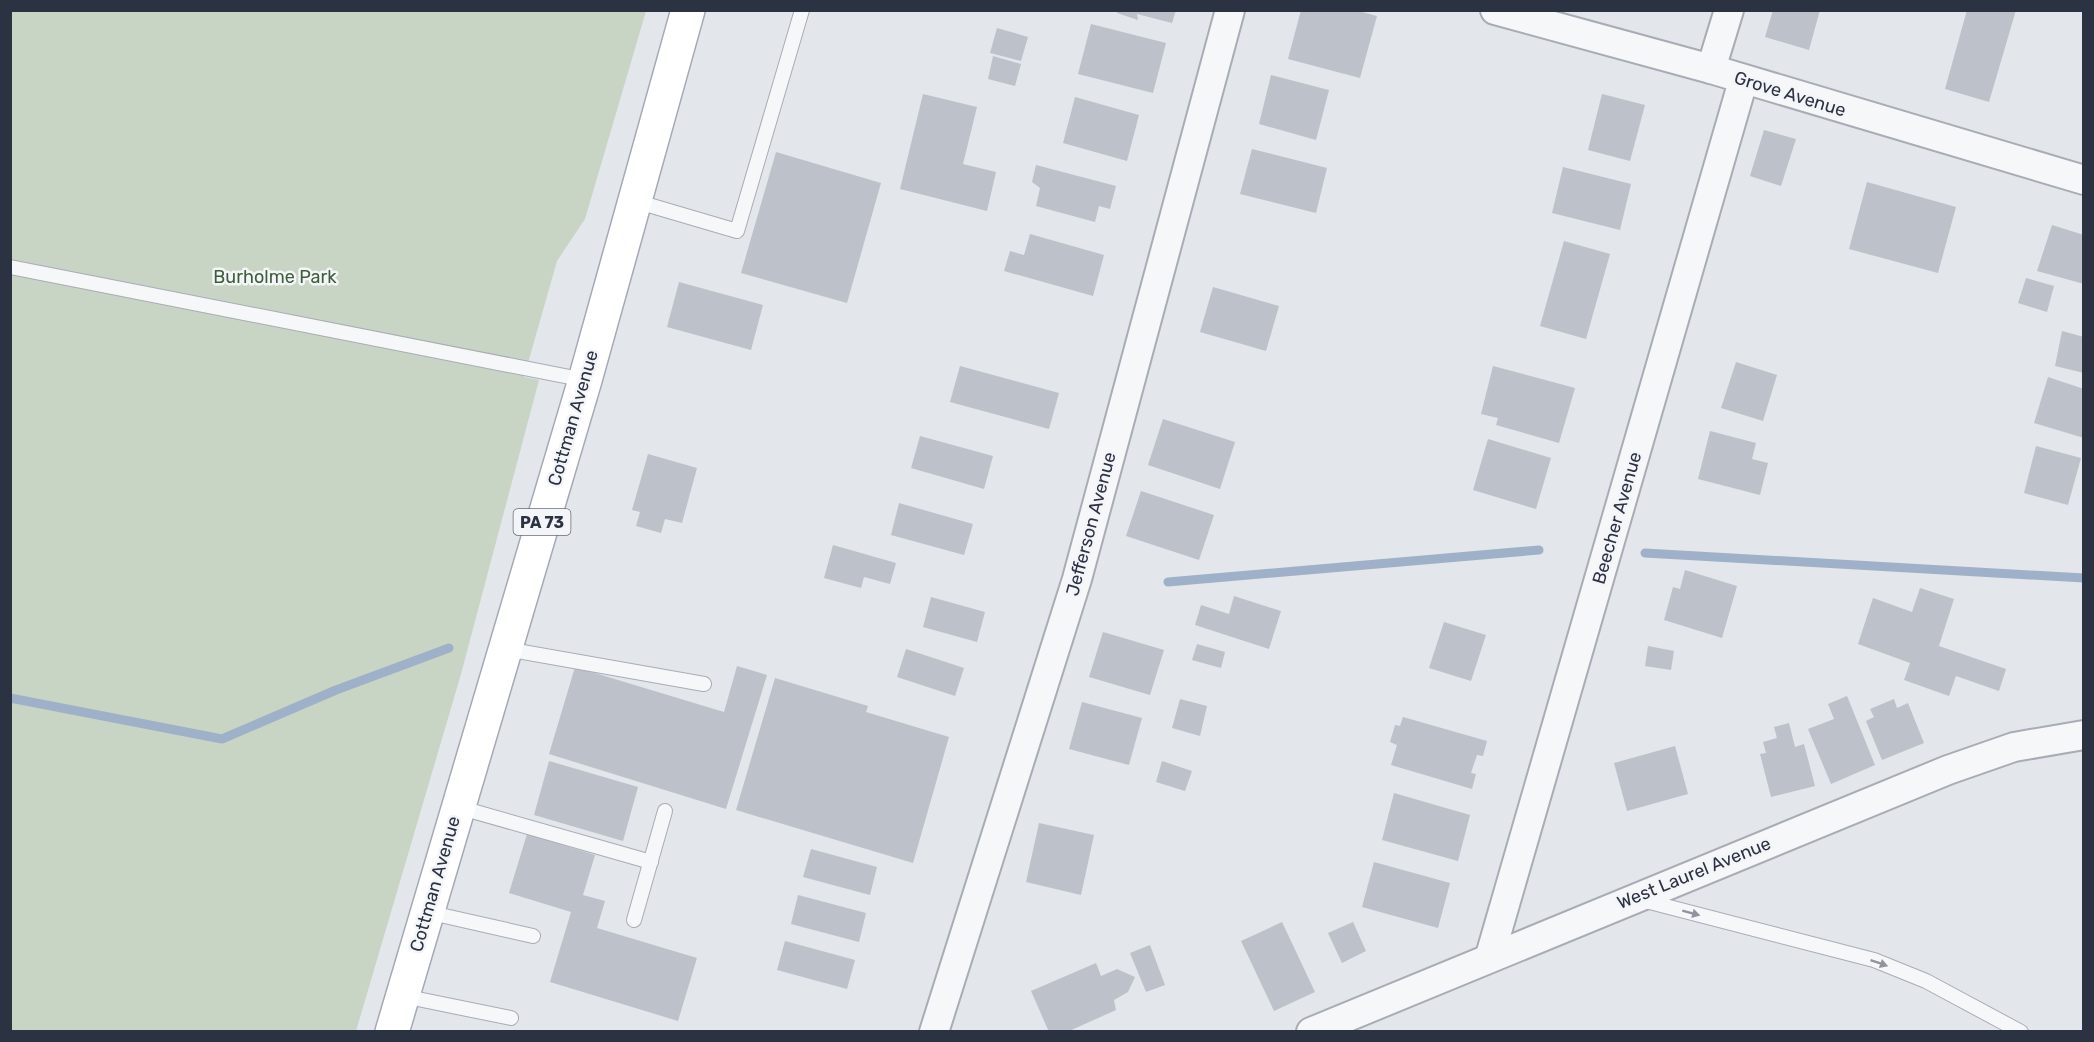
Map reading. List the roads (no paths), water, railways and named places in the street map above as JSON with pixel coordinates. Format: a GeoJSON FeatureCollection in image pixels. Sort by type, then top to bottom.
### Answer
{"type":"FeatureCollection","features":[{"type":"Feature","properties":{"kind":"main road","name":"Cottman Avenue"},"geometry":{"type":"LineString","coordinates":[[392,1032],[585,380],[633,200],[688,10]]}},
{"type":"Feature","properties":{"kind":"street","name":"Jefferson Avenue"},"geometry":{"type":"LineString","coordinates":[[934,1032],[1077,579],[1230,10]]}},
{"type":"Feature","properties":{"kind":"street","name":"Grove Avenue"},"geometry":{"type":"LineString","coordinates":[[1495,10],[1711,69],[1743,81],[2084,180]]}},
{"type":"Feature","properties":{"kind":"street"},"geometry":{"type":"LineString","coordinates":[[1711,69],[1729,10]]}},
{"type":"Feature","properties":{"kind":"street","name":"Beecher Avenue"},"geometry":{"type":"LineString","coordinates":[[1490,956],[1743,81]]}},
{"type":"Feature","properties":{"kind":"street","name":"West Laurel Avenue"},"geometry":{"type":"LineString","coordinates":[[1311,1032],[1490,956],[1948,770],[2014,747],[2083,734]]}},
{"type":"Feature","properties":{"kind":"lane"},"geometry":{"type":"LineString","coordinates":[[633,200],[737,231],[802,10]]}},
{"type":"Feature","properties":{"kind":"lane"},"geometry":{"type":"LineString","coordinates":[[10,267],[585,380]]}},
{"type":"Feature","properties":{"kind":"lane"},"geometry":{"type":"LineString","coordinates":[[504,648],[704,684]]}},
{"type":"Feature","properties":{"kind":"lane"},"geometry":{"type":"LineString","coordinates":[[458,807],[651,862]]}},
{"type":"Feature","properties":{"kind":"lane"},"geometry":{"type":"LineString","coordinates":[[634,920],[665,811]]}},
{"type":"Feature","properties":{"kind":"lane"},"geometry":{"type":"LineString","coordinates":[[1635,898],[1874,960],[1926,981],[2021,1032]]}},
{"type":"Feature","properties":{"kind":"lane"},"geometry":{"type":"LineString","coordinates":[[427,912],[533,936]]}},
{"type":"Feature","properties":{"kind":"lane"},"geometry":{"type":"LineString","coordinates":[[403,996],[511,1018]]}},
{"type":"Feature","properties":{"kind":"waterway"},"geometry":{"type":"LineString","coordinates":[[1168,582],[1539,550]]}},
{"type":"Feature","properties":{"kind":"waterway"},"geometry":{"type":"LineString","coordinates":[[1645,553],[2084,578]]}},
{"type":"Feature","properties":{"kind":"waterway"},"geometry":{"type":"LineString","coordinates":[[10,698],[222,739],[336,690],[449,648]]}},
{"type":"Feature","properties":{"kind":"park label","name":"Burholme Park"},"geometry":{"type":"Point","coordinates":[275,277]}}]}
